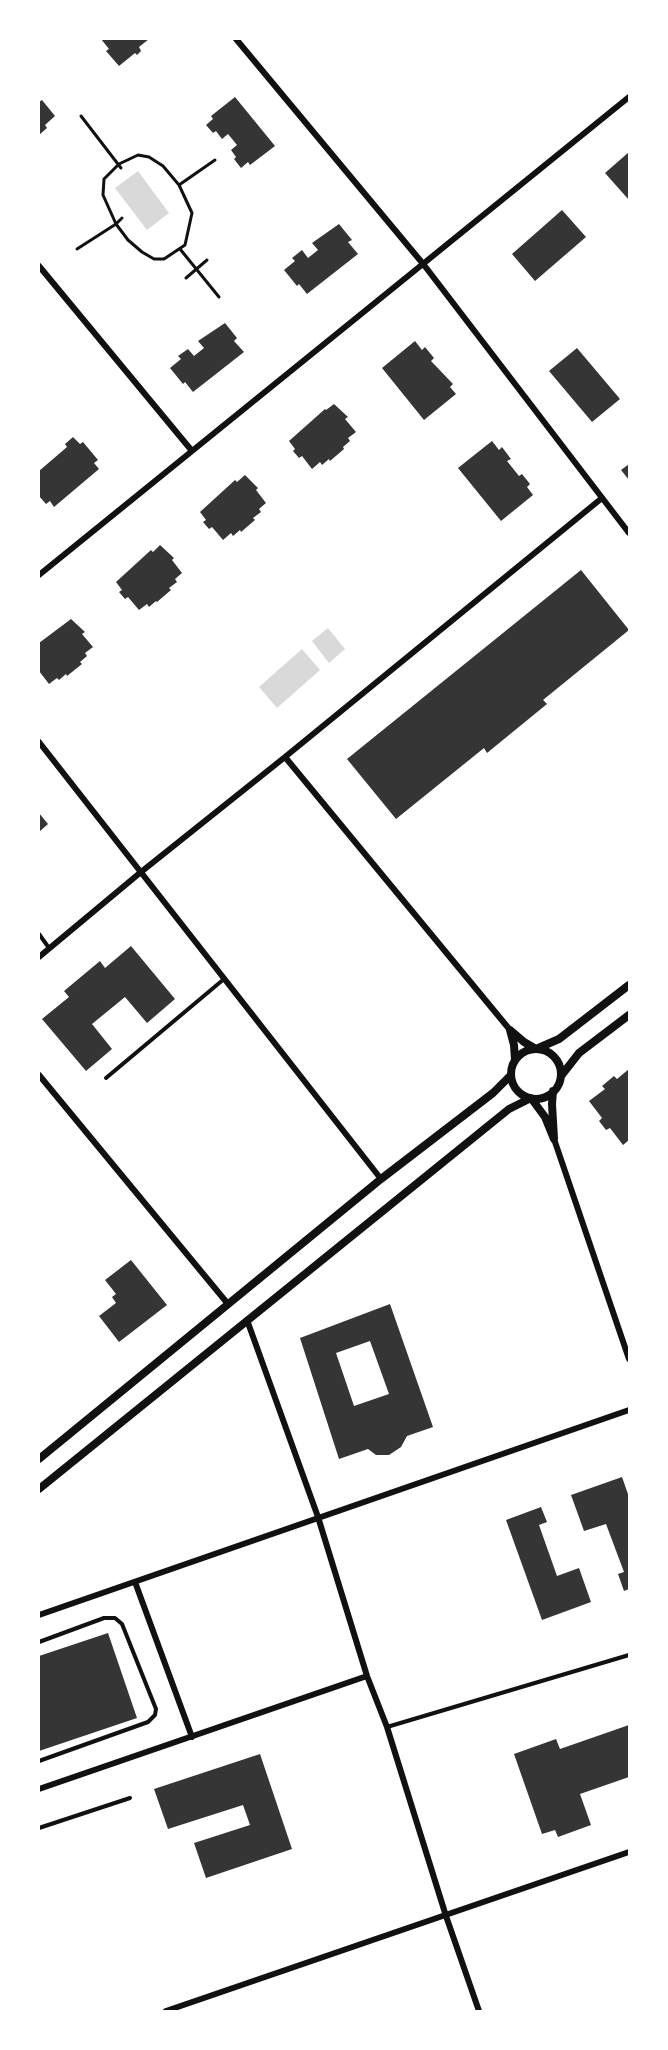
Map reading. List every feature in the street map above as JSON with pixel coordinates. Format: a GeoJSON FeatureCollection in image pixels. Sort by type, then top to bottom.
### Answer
{"type":"FeatureCollection","features":[{"type":"Feature","properties":{"kind":"street"},"geometry":{"type":"LineString","coordinates":[[236,39],[424,265],[629,533]]}},
{"type":"Feature","properties":{"kind":"street"},"geometry":{"type":"LineString","coordinates":[[39,575],[424,265],[629,96]]}},
{"type":"Feature","properties":{"kind":"street"},"geometry":{"type":"LineString","coordinates":[[39,266],[192,451]]}},
{"type":"Feature","properties":{"kind":"street"},"geometry":{"type":"LineString","coordinates":[[39,957],[602,498]]}},
{"type":"Feature","properties":{"kind":"street"},"geometry":{"type":"LineString","coordinates":[[39,742],[381,1179]]}},
{"type":"Feature","properties":{"kind":"street"},"geometry":{"type":"LineString","coordinates":[[285,757],[510,1030],[536,1049],[552,1054],[557,1061],[561,1077]]}},
{"type":"Feature","properties":{"kind":"street"},"geometry":{"type":"LineString","coordinates":[[515,1060],[528,1050],[560,1039],[629,985]]}},
{"type":"Feature","properties":{"kind":"street"},"geometry":{"type":"LineString","coordinates":[[554,1139],[553,1091],[561,1077],[579,1053],[629,1015]]}},
{"type":"Feature","properties":{"kind":"street"},"geometry":{"type":"LineString","coordinates":[[39,1459],[381,1179],[493,1093],[511,1075],[515,1060],[510,1030]]}},
{"type":"Feature","properties":{"kind":"street"},"geometry":{"type":"LineString","coordinates":[[39,1075],[228,1304]]}},
{"type":"Feature","properties":{"kind":"street"},"geometry":{"type":"LineString","coordinates":[[511,1075],[517,1090],[531,1098],[545,1117],[629,1359]]}},
{"type":"Feature","properties":{"kind":"street"},"geometry":{"type":"LineString","coordinates":[[39,1489],[509,1109],[531,1098],[539,1098],[553,1091]]}},
{"type":"Feature","properties":{"kind":"street"},"geometry":{"type":"LineString","coordinates":[[247,1320],[318,1517],[367,1676],[387,1727],[446,1916],[479,2011]]}},
{"type":"Feature","properties":{"kind":"street"},"geometry":{"type":"LineString","coordinates":[[39,1615],[629,1410]]}},
{"type":"Feature","properties":{"kind":"street"},"geometry":{"type":"LineString","coordinates":[[135,1582],[192,1737]]}},
{"type":"Feature","properties":{"kind":"street"},"geometry":{"type":"LineString","coordinates":[[39,1789],[367,1676]]}},
{"type":"Feature","properties":{"kind":"street"},"geometry":{"type":"LineString","coordinates":[[166,2011],[629,1852]]}},
{"type":"Feature","properties":{"kind":"lane"},"geometry":{"type":"LineString","coordinates":[[39,934],[49,948]]}},
{"type":"Feature","properties":{"kind":"lane"},"geometry":{"type":"LineString","coordinates":[[106,1078],[225,979]]}},
{"type":"Feature","properties":{"kind":"lane"},"geometry":{"type":"LineString","coordinates":[[39,1642],[104,1618],[115,1618],[122,1624],[156,1709],[155,1715],[148,1722],[39,1761]]}},
{"type":"Feature","properties":{"kind":"lane"},"geometry":{"type":"LineString","coordinates":[[387,1727],[629,1655]]}},
{"type":"Feature","properties":{"kind":"lane"},"geometry":{"type":"LineString","coordinates":[[39,1828],[130,1798]]}},
{"type":"Feature","properties":{"kind":"path"},"geometry":{"type":"LineString","coordinates":[[81,116],[119,166]]}},
{"type":"Feature","properties":{"kind":"path"},"geometry":{"type":"LineString","coordinates":[[138,155],[149,157],[163,166],[179,185],[192,213],[185,245],[164,259],[154,259],[142,252],[128,240],[116,224],[103,195],[102,185],[104,178],[119,166],[138,155]]}},
{"type":"Feature","properties":{"kind":"path"},"geometry":{"type":"LineString","coordinates":[[179,185],[215,160]]}},
{"type":"Feature","properties":{"kind":"path"},"geometry":{"type":"LineString","coordinates":[[77,249],[122,218]]}},
{"type":"Feature","properties":{"kind":"path"},"geometry":{"type":"LineString","coordinates":[[180,249],[219,297]]}},
{"type":"Feature","properties":{"kind":"path"},"geometry":{"type":"LineString","coordinates":[[186,278],[207,261]]}},
{"type":"Feature","properties":{"kind":"shaded area"},"geometry":{"type":"Polygon","coordinates":[[[138,171],[169,213],[147,230],[115,188],[138,171]]]}},
{"type":"Feature","properties":{"kind":"shaded area"},"geometry":{"type":"Polygon","coordinates":[[[328,628],[345,649],[329,663],[312,641],[328,628]]]}},
{"type":"Feature","properties":{"kind":"shaded area"},"geometry":{"type":"Polygon","coordinates":[[[302,649],[320,670],[277,708],[259,687],[302,649]]]}},
{"type":"Feature","properties":{"kind":"building"},"geometry":{"type":"Polygon","coordinates":[[[101,39],[149,39],[139,47],[141,51],[137,55],[135,53],[119,66],[106,51],[109,49],[101,39]]]}},
{"type":"Feature","properties":{"kind":"building"},"geometry":{"type":"Polygon","coordinates":[[[235,97],[275,146],[250,165],[248,162],[241,168],[231,150],[237,145],[228,134],[222,139],[216,131],[213,133],[206,125],[213,119],[211,116],[235,97]]]}},
{"type":"Feature","properties":{"kind":"building"},"geometry":{"type":"Polygon","coordinates":[[[42,100],[55,116],[45,125],[47,128],[39,135],[39,102],[42,100]]]}},
{"type":"Feature","properties":{"kind":"building"},"geometry":{"type":"Polygon","coordinates":[[[629,152],[629,200],[605,173],[629,152]]]}},
{"type":"Feature","properties":{"kind":"building"},"geometry":{"type":"Polygon","coordinates":[[[562,210],[586,237],[535,281],[512,254],[562,210]]]}},
{"type":"Feature","properties":{"kind":"building"},"geometry":{"type":"Polygon","coordinates":[[[339,224],[352,240],[348,242],[358,254],[307,294],[284,270],[295,261],[292,258],[302,250],[308,258],[318,250],[312,243],[339,224]]]}},
{"type":"Feature","properties":{"kind":"building"},"geometry":{"type":"Polygon","coordinates":[[[225,323],[237,338],[234,341],[244,352],[193,392],[170,368],[181,359],[178,356],[188,349],[194,356],[204,348],[198,341],[225,323]]]}},
{"type":"Feature","properties":{"kind":"building"},"geometry":{"type":"Polygon","coordinates":[[[415,341],[422,350],[425,347],[434,358],[431,361],[453,384],[450,387],[456,394],[424,420],[382,368],[415,341]]]}},
{"type":"Feature","properties":{"kind":"building"},"geometry":{"type":"Polygon","coordinates":[[[577,348],[620,399],[592,422],[549,371],[577,348]]]}},
{"type":"Feature","properties":{"kind":"building"},"geometry":{"type":"Polygon","coordinates":[[[334,404],[348,417],[345,419],[356,432],[348,438],[350,441],[343,447],[344,449],[330,461],[329,459],[322,465],[320,462],[312,469],[302,456],[299,458],[293,451],[295,449],[289,441],[325,409],[334,404]]]}},
{"type":"Feature","properties":{"kind":"building"},"geometry":{"type":"Polygon","coordinates":[[[73,437],[80,444],[83,442],[98,460],[94,463],[99,469],[54,507],[50,501],[46,504],[39,496],[39,471],[67,447],[65,444],[73,437]]]}},
{"type":"Feature","properties":{"kind":"building"},"geometry":{"type":"Polygon","coordinates":[[[492,441],[499,450],[502,447],[511,459],[507,461],[519,476],[522,474],[530,484],[527,487],[533,495],[501,521],[458,468],[492,441]]]}},
{"type":"Feature","properties":{"kind":"building"},"geometry":{"type":"Polygon","coordinates":[[[629,464],[629,480],[621,470],[629,464]]]}},
{"type":"Feature","properties":{"kind":"building"},"geometry":{"type":"Polygon","coordinates":[[[245,475],[258,488],[256,490],[266,503],[259,509],[261,512],[253,518],[255,520],[241,532],[240,530],[233,536],[231,533],[223,540],[212,527],[209,529],[203,522],[206,520],[200,512],[235,480],[237,482],[245,475]]]}},
{"type":"Feature","properties":{"kind":"building"},"geometry":{"type":"Polygon","coordinates":[[[160,545],[174,558],[172,560],[182,573],[175,579],[177,582],[169,588],[171,590],[149,607],[147,604],[139,610],[128,597],[125,599],[119,592],[122,590],[116,582],[151,550],[153,552],[160,545]]]}},
{"type":"Feature","properties":{"kind":"building"},"geometry":{"type":"Polygon","coordinates":[[[581,570],[629,630],[543,700],[547,704],[487,753],[484,748],[396,819],[347,759],[581,570]]]}},
{"type":"Feature","properties":{"kind":"building"},"geometry":{"type":"Polygon","coordinates":[[[71,619],[85,632],[82,634],[93,647],[85,653],[87,656],[80,662],[82,664],[67,676],[66,674],[59,680],[57,678],[49,684],[39,671],[39,643],[71,619]]]}},
{"type":"Feature","properties":{"kind":"building"},"geometry":{"type":"Polygon","coordinates":[[[39,813],[48,824],[39,832],[39,813]]]}},
{"type":"Feature","properties":{"kind":"building"},"geometry":{"type":"Polygon","coordinates":[[[131,946],[175,999],[147,1023],[125,997],[92,1024],[112,1049],[86,1071],[42,1019],[69,997],[64,991],[100,961],[105,968],[131,946]]]}},
{"type":"Feature","properties":{"kind":"building"},"geometry":{"type":"Polygon","coordinates":[[[629,1069],[629,1140],[623,1145],[610,1128],[606,1130],[599,1121],[602,1118],[589,1101],[605,1089],[602,1086],[614,1076],[617,1079],[629,1069]]]}},
{"type":"Feature","properties":{"kind":"building"},"geometry":{"type":"Polygon","coordinates":[[[131,1260],[167,1305],[119,1342],[99,1316],[116,1303],[112,1297],[116,1294],[105,1280],[131,1260]]]}},
{"type":"Feature","properties":{"kind":"building"},"geometry":{"type":"Polygon","coordinates":[[[390,1304],[433,1427],[407,1436],[401,1447],[389,1455],[376,1455],[368,1449],[339,1459],[300,1338],[390,1304]],[[370,1341],[336,1353],[354,1406],[389,1394],[370,1341]]]}},
{"type":"Feature","properties":{"kind":"building"},"geometry":{"type":"Polygon","coordinates":[[[622,1477],[629,1497],[629,1589],[624,1591],[618,1574],[624,1572],[606,1524],[584,1531],[571,1495],[622,1477]]]}},
{"type":"Feature","properties":{"kind":"building"},"geometry":{"type":"Polygon","coordinates":[[[541,1507],[547,1522],[539,1525],[557,1576],[579,1568],[591,1602],[542,1620],[506,1520],[541,1507]]]}},
{"type":"Feature","properties":{"kind":"building"},"geometry":{"type":"Polygon","coordinates":[[[108,1633],[137,1718],[39,1751],[39,1656],[108,1633]]]}},
{"type":"Feature","properties":{"kind":"building"},"geometry":{"type":"Polygon","coordinates":[[[629,1725],[629,1777],[580,1794],[591,1825],[558,1837],[555,1830],[542,1834],[514,1754],[556,1739],[560,1749],[629,1725]]]}},
{"type":"Feature","properties":{"kind":"building"},"geometry":{"type":"Polygon","coordinates":[[[260,1754],[292,1849],[206,1878],[194,1843],[250,1825],[243,1805],[168,1829],[154,1789],[260,1754]]]}}]}
